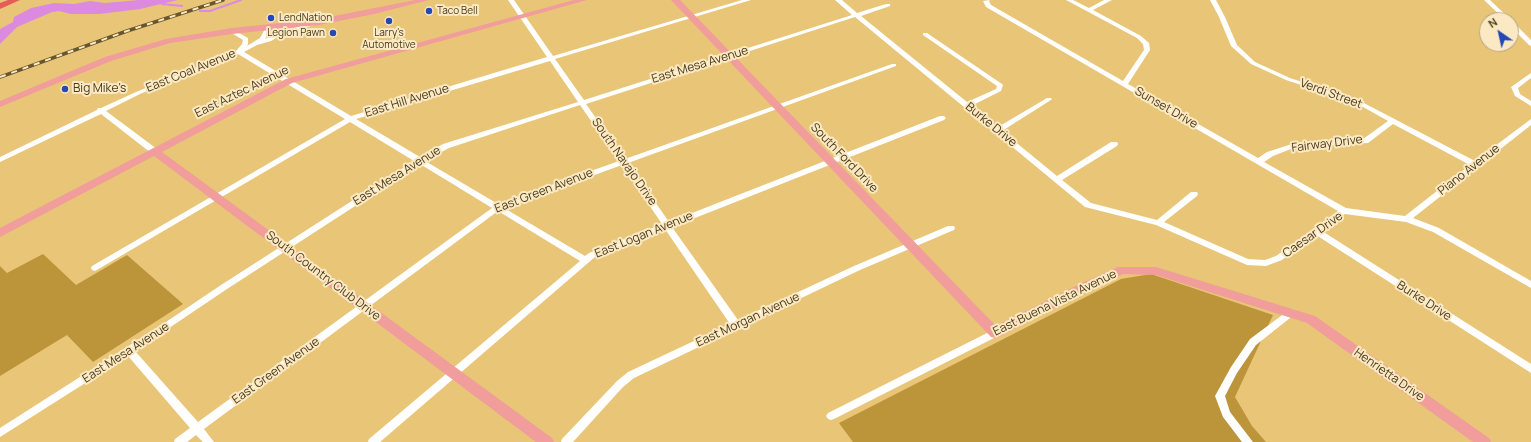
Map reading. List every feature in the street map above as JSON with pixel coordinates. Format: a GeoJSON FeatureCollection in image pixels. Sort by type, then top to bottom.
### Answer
{"type":"FeatureCollection","features":[{"type":"Feature","properties":{"kind":"highway"},"geometry":{"type":"LineString","coordinates":[[0,6],[16,0]]}},
{"type":"Feature","properties":{"kind":"main road"},"geometry":{"type":"LineString","coordinates":[[0,104],[127,53],[169,41],[232,31],[319,22],[374,12],[425,0]]}},
{"type":"Feature","properties":{"kind":"main road","name":"East Aztec Avenue"},"geometry":{"type":"LineString","coordinates":[[0,233],[154,150],[289,81],[583,0]]}},
{"type":"Feature","properties":{"kind":"main road","name":"South Ford Drive"},"geometry":{"type":"LineString","coordinates":[[675,0],[995,333]]}},
{"type":"Feature","properties":{"kind":"main road","name":"South Country Club Drive"},"geometry":{"type":"LineString","coordinates":[[154,150],[547,442]]}},
{"type":"Feature","properties":{"kind":"main road","name":"East Buena Vista Avenue"},"geometry":{"type":"LineString","coordinates":[[995,333],[1086,286],[1122,270],[1156,271],[1292,312]]}},
{"type":"Feature","properties":{"kind":"main road","name":"Henrietta Drive"},"geometry":{"type":"LineString","coordinates":[[1292,312],[1310,319],[1477,440]]}},
{"type":"Feature","properties":{"kind":"street","name":"South Navajo Drive"},"geometry":{"type":"LineString","coordinates":[[511,0],[736,325]]}},
{"type":"Feature","properties":{"kind":"street","name":"East Hill Avenue"},"geometry":{"type":"LineString","coordinates":[[95,268],[350,119],[748,0]]}},
{"type":"Feature","properties":{"kind":"street","name":"Burke Drive"},"geometry":{"type":"LineString","coordinates":[[838,0],[1088,204],[1158,223]]}},
{"type":"Feature","properties":{"kind":"street"},"geometry":{"type":"LineString","coordinates":[[1069,0],[1146,42],[1146,50],[1124,84]]}},
{"type":"Feature","properties":{"kind":"street"},"geometry":{"type":"LineString","coordinates":[[1089,10],[1110,0]]}},
{"type":"Feature","properties":{"kind":"street","name":"Verdi Street"},"geometry":{"type":"LineString","coordinates":[[1213,0],[1234,46],[1253,62],[1288,79],[1358,102],[1476,164]]}},
{"type":"Feature","properties":{"kind":"street"},"geometry":{"type":"LineString","coordinates":[[1487,0],[1500,12]]}},
{"type":"Feature","properties":{"kind":"street","name":"Sunset Drive"},"geometry":{"type":"LineString","coordinates":[[988,3],[1124,84],[1344,211]]}},
{"type":"Feature","properties":{"kind":"street","name":"East Mesa Avenue"},"geometry":{"type":"LineString","coordinates":[[0,434],[419,161],[460,140],[888,5]]}},
{"type":"Feature","properties":{"kind":"street","name":"East Coal Avenue"},"geometry":{"type":"LineString","coordinates":[[0,160],[100,110],[180,75],[269,40],[281,33],[319,22]]}},
{"type":"Feature","properties":{"kind":"street"},"geometry":{"type":"LineString","coordinates":[[257,44],[268,28]]}},
{"type":"Feature","properties":{"kind":"street"},"geometry":{"type":"LineString","coordinates":[[232,31],[246,39],[245,44],[239,52],[585,260]]}},
{"type":"Feature","properties":{"kind":"street"},"geometry":{"type":"LineString","coordinates":[[1519,31],[1531,44]]}},
{"type":"Feature","properties":{"kind":"street"},"geometry":{"type":"LineString","coordinates":[[925,34],[1000,85],[999,90],[967,105]]}},
{"type":"Feature","properties":{"kind":"street","name":"East Green Avenue"},"geometry":{"type":"LineString","coordinates":[[179,442],[498,207],[622,161],[894,65]]}},
{"type":"Feature","properties":{"kind":"street"},"geometry":{"type":"LineString","coordinates":[[1531,75],[1514,87],[1517,95],[1531,104]]}},
{"type":"Feature","properties":{"kind":"street"},"geometry":{"type":"LineString","coordinates":[[998,130],[1049,99]]}},
{"type":"Feature","properties":{"kind":"street","name":"South Country Club Drive"},"geometry":{"type":"LineString","coordinates":[[100,110],[154,150]]}},
{"type":"Feature","properties":{"kind":"street","name":"East Logan Avenue"},"geometry":{"type":"LineString","coordinates":[[373,442],[585,260],[668,225],[942,118]]}},
{"type":"Feature","properties":{"kind":"street","name":"Fairway Drive"},"geometry":{"type":"LineString","coordinates":[[1258,162],[1270,154],[1295,146],[1365,140],[1393,120]]}},
{"type":"Feature","properties":{"kind":"street","name":"Piano Avenue"},"geometry":{"type":"LineString","coordinates":[[1407,218],[1531,121]]}},
{"type":"Feature","properties":{"kind":"street"},"geometry":{"type":"LineString","coordinates":[[1058,179],[1114,144]]}},
{"type":"Feature","properties":{"kind":"street"},"geometry":{"type":"LineString","coordinates":[[1158,223],[1194,194]]}},
{"type":"Feature","properties":{"kind":"street","name":"Caesar Drive"},"geometry":{"type":"LineString","coordinates":[[1158,223],[1247,262],[1266,263],[1279,258],[1344,211],[1407,218],[1436,230],[1529,280]]}},
{"type":"Feature","properties":{"kind":"street","name":"East Morgan Avenue"},"geometry":{"type":"LineString","coordinates":[[566,442],[620,384],[631,375],[857,268],[951,228]]}},
{"type":"Feature","properties":{"kind":"street","name":"Burke Drive"},"geometry":{"type":"LineString","coordinates":[[1317,232],[1531,369]]}},
{"type":"Feature","properties":{"kind":"street"},"geometry":{"type":"LineString","coordinates":[[1248,442],[1226,414],[1220,396],[1234,370],[1253,342],[1292,312]]}},
{"type":"Feature","properties":{"kind":"street","name":"East Buena Vista Avenue"},"geometry":{"type":"LineString","coordinates":[[831,416],[995,333]]}},
{"type":"Feature","properties":{"kind":"street"},"geometry":{"type":"LineString","coordinates":[[129,351],[196,430],[209,442]]}},
{"type":"Feature","properties":{"kind":"shaded area"},"geometry":{"type":"Polygon","coordinates":[[[139,0],[178,0],[140,9],[99,14],[71,14],[59,11],[52,12],[17,27],[0,44],[0,29],[13,22],[14,17],[31,8],[54,3],[74,4],[90,1],[105,3],[139,0]]]}},
{"type":"Feature","properties":{"kind":"shaded area"},"geometry":{"type":"Polygon","coordinates":[[[43,254],[76,285],[127,255],[183,304],[93,362],[67,335],[0,376],[0,266],[7,273],[43,254]]]}},
{"type":"Feature","properties":{"kind":"shaded area"},"geometry":{"type":"Polygon","coordinates":[[[1151,274],[1273,315],[1235,397],[1252,426],[1266,442],[853,442],[839,423],[1121,279],[1151,274]]]}},
{"type":"Feature","properties":{"kind":"waterway"},"geometry":{"type":"LineString","coordinates":[[200,11],[210,11],[241,0]]}},
{"type":"Feature","properties":{"kind":"waterway"},"geometry":{"type":"LineString","coordinates":[[162,4],[182,6]]}},
{"type":"Feature","properties":{"kind":"railway"},"geometry":{"type":"LineString","coordinates":[[0,77],[127,31],[223,0]]}},
{"type":"Feature","properties":{"kind":"place","name":"Taco Bell"},"geometry":{"type":"Point","coordinates":[429,11]}},
{"type":"Feature","properties":{"kind":"place","name":"LendNation"},"geometry":{"type":"Point","coordinates":[271,18]}},
{"type":"Feature","properties":{"kind":"place","name":"Larry's Automotive"},"geometry":{"type":"Point","coordinates":[389,21]}},
{"type":"Feature","properties":{"kind":"place","name":"Legion Pawn"},"geometry":{"type":"Point","coordinates":[333,33]}},
{"type":"Feature","properties":{"kind":"place","name":"Big Mike's"},"geometry":{"type":"Point","coordinates":[65,89]}}]}
